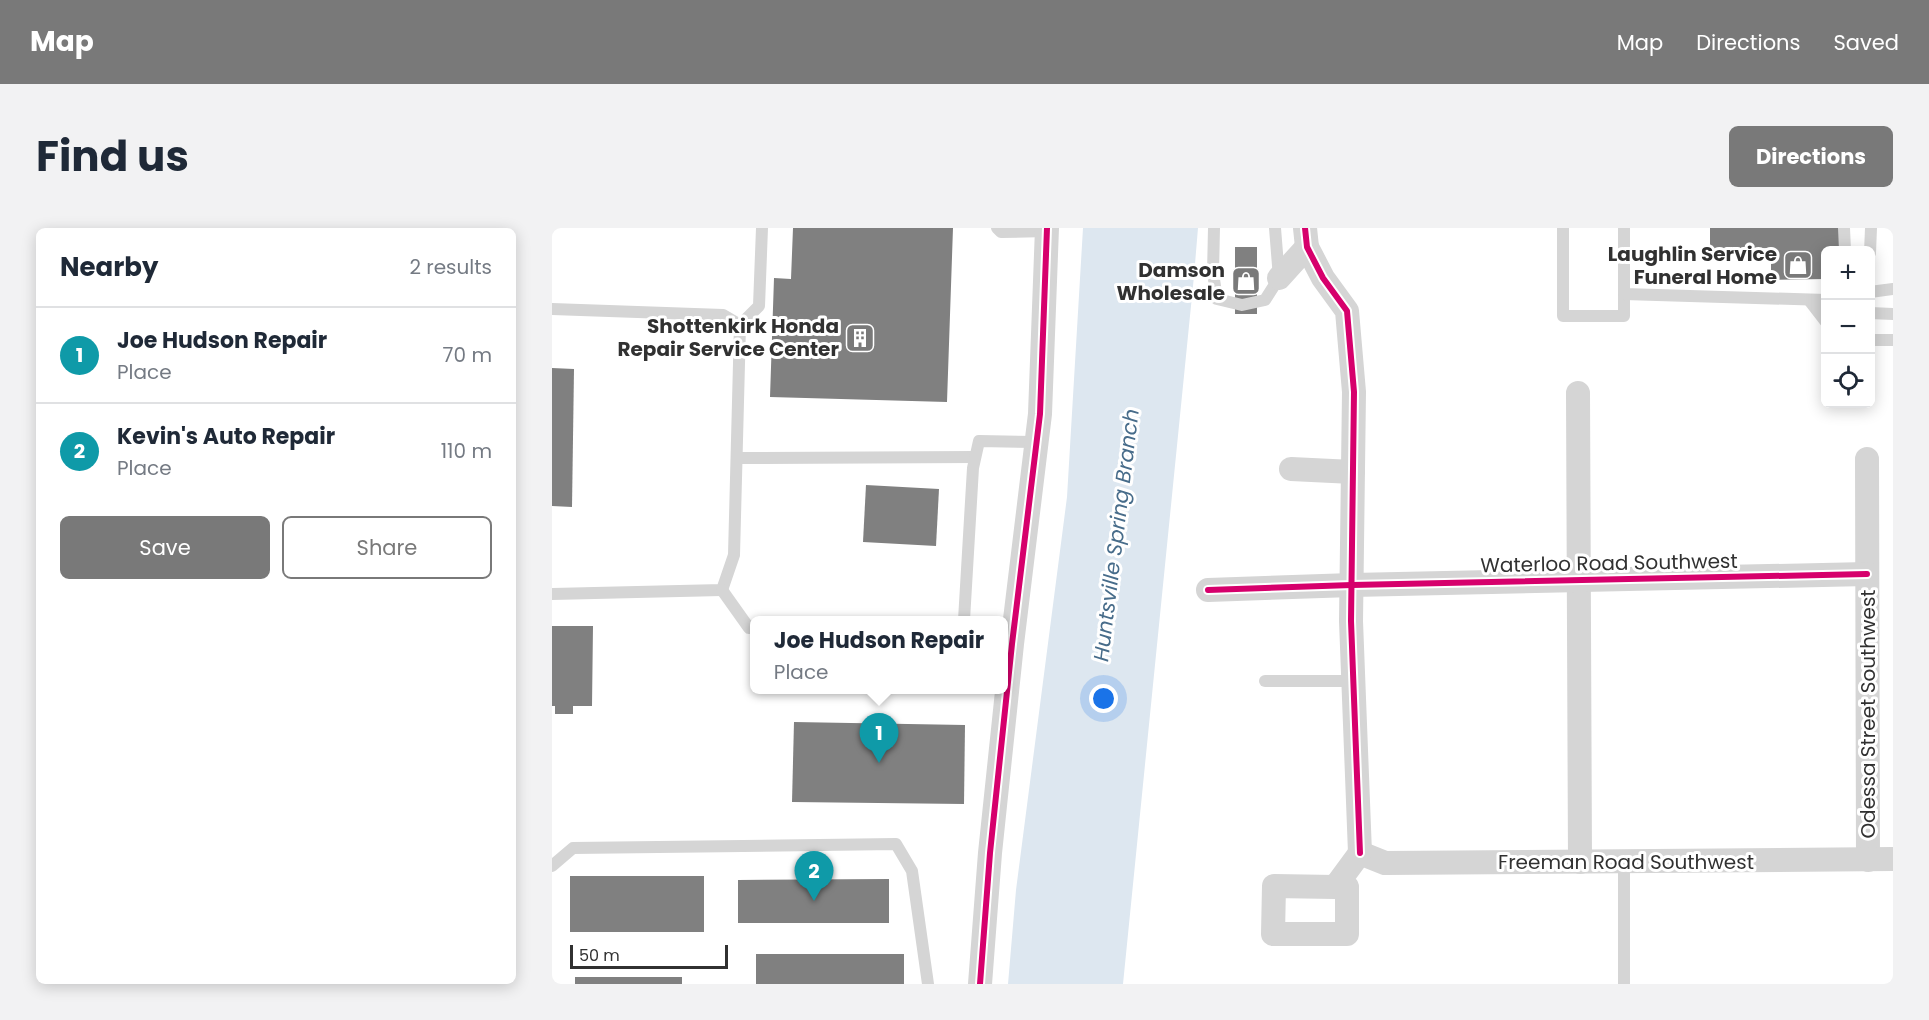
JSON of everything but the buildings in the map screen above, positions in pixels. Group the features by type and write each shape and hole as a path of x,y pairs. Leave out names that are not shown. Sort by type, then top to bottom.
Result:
{"street":[{"path":"1008,691 1040,414 1047,230"},
{"path":"1279,278 1306,238"},
{"path":"1306,238 1323,278 1347,311 1354,392 1352,585 1360,853 1335,887"},
{"path":"1578,393 1580,862"},
{"name":"Odessa Street Southwest","path":"1867,459 1868,860"},
{"path":"1290,469 1353,472"},
{"name":"Waterloo Road Southwest","path":"1208,590 1868,574"},
{"path":"980,984 995,806 1008,694"},
{"name":"Freeman Road Southwest","path":"1360,853 1386,863 1893,860"}],"lane":[{"path":"722,590 734,555 740,325 759,306 762,228"},
{"path":"997,228 1001,232 1047,230"},
{"path":"1214,228 1213,273 1217,300 1242,305 1265,300 1279,278 1275,228"},
{"path":"1563,228 1563,316 1624,316 1624,228"},
{"path":"1844,228 1845,246"},
{"path":"1870,246 1871,228"},
{"path":"1875,292 1893,290"},
{"path":"1624,294 1821,300"},
{"path":"1809,300 1821,316"},
{"path":"552,309 723,315 740,325"},
{"path":"1875,313 1893,314"},
{"path":"1875,340 1893,340"},
{"path":"964,616 975,457 979,441 1036,442"},
{"path":"737,458 975,457"},
{"path":"552,594 722,590"},
{"path":"722,590 750,628"},
{"path":"1265,681 1354,681"},
{"path":"552,866 573,848 896,844 912,871 928,984"},
{"path":"1624,862 1624,984"}],"water":[{"name":"Huntsville Spring Branch","path":"1083,228 1198,228 1194,276 1123,984 1008,984 1016,890 1067,497"}],"cycle path":[{"path":"1008,682 1040,414 1047,228"},
{"path":"1305,228 1307,247 1323,278 1347,311 1354,392 1351,621 1360,853"},
{"path":"1208,590 1867,574"},
{"path":"980,984 990,853 1007,694"}],"place":[{"name":"Laughlin Service Funeral Home","path":"1798,265"},
{"name":"Damson Wholesale","path":"1246,281"},
{"name":"Shottenkirk Honda Repair Service Center","path":"860,338"},
{"name":"Joe Hudson Repair","path":"879,763"},
{"name":"Kevin's Auto Repair","path":"814,901"}]}
